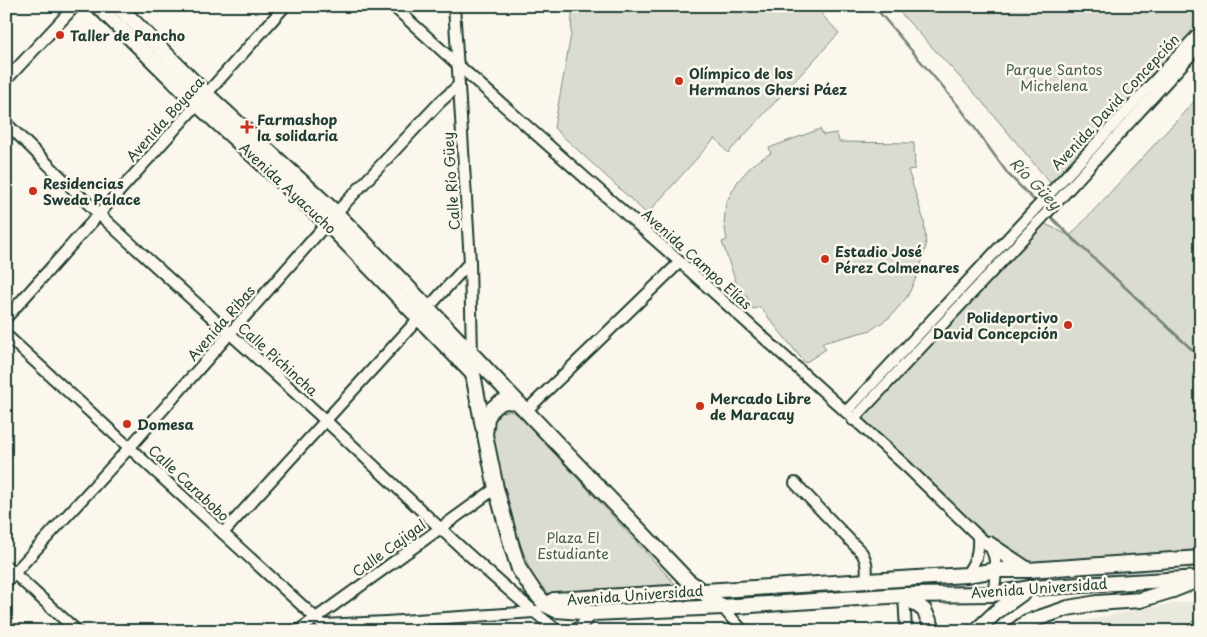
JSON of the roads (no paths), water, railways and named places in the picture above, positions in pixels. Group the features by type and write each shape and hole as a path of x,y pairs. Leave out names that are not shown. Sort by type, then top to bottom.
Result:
{"street":[{"path":"6,80 75,6"},
{"name":"Avenida Ayacucho","path":"98,6 332,218 424,313 472,355 522,406 686,580 722,608"},
{"name":"Avenida Ayacucho","path":"118,6 202,99"},
{"name":"Avenida Boyaca","path":"6,318 285,6"},
{"name":"Avenida Campo Elías","path":"393,6 907,467 983,540"},
{"name":"Calle Río Güey","path":"454,6 470,262 472,355"},
{"name":"Avenida David Concepción","path":"850,416 1033,218 1048,195 1201,30"},
{"name":"Avenida David Concepción","path":"1033,218 1056,203 1201,44"},
{"name":"Avenida Ribas","path":"6,582 10,570 130,447 332,218 440,102 459,85"},
{"name":"Calle Pichincha","path":"6,123 99,214 229,334 326,421 440,528 540,609 558,631"},
{"path":"223,533 470,262"},
{"path":"485,435 487,418 493,408 504,401 522,406 680,262"},
{"name":"Avenida Ayacucho","path":"424,313 473,374"},
{"name":"Calle Carabobo","path":"6,335 323,624"},
{"path":"323,624 386,622 540,609 532,590 519,569 496,488 473,374 472,355"},
{"path":"795,483 862,553 867,567 866,582"},
{"name":"Calle Cajigal","path":"298,631 323,624 440,528 496,488"},
{"path":"983,540 1028,570"},
{"path":"983,540 992,551 996,570 993,594"},
{"path":"966,575 975,562 983,540"},
{"name":"Avenida Universidad","path":"540,609 554,600 866,582 966,575 996,570 1028,570 1201,558"},
{"path":"976,631 996,612 1062,567"},
{"path":"10,570 77,631"},
{"path":"1015,631 1027,622 1068,608 1096,603 1140,600 1173,590 1201,578"},
{"name":"Avenida Universidad","path":"540,609 594,614 722,608 904,595 993,594 1030,588 1201,578"},
{"path":"904,595 906,631"},
{"path":"904,595 924,610 934,631"},
{"path":"722,608 743,631"},
{"path":"575,631 594,614"},
{"path":"375,631 386,622"}],"waterway":[{"name":"Río Güey","path":"874,6 961,109 1008,174 1036,202"},
{"name":"Río Güey","path":"1049,215 1201,358"}],"place":[{"name":"Taller de Pancho","path":"60,35"},
{"name":"Olímpico de los Hermanos Ghersi Páez","path":"679,81"},
{"name":"Farmashop la solidaria","path":"247,127"},
{"name":"Residencias Sweda Palace","path":"33,191"},
{"name":"Estadio José Pérez Colmenares","path":"825,259"},
{"name":"Polideportivo David Concepción","path":"1068,325"},
{"name":"Mercado Libre de Maracay","path":"700,406"},
{"name":"Domesa","path":"127,424"}],"park label":[{"name":"Parque Santos Michelena","path":"1054,78"},
{"name":"Plaza El Estudiante","path":"573,546"}]}
